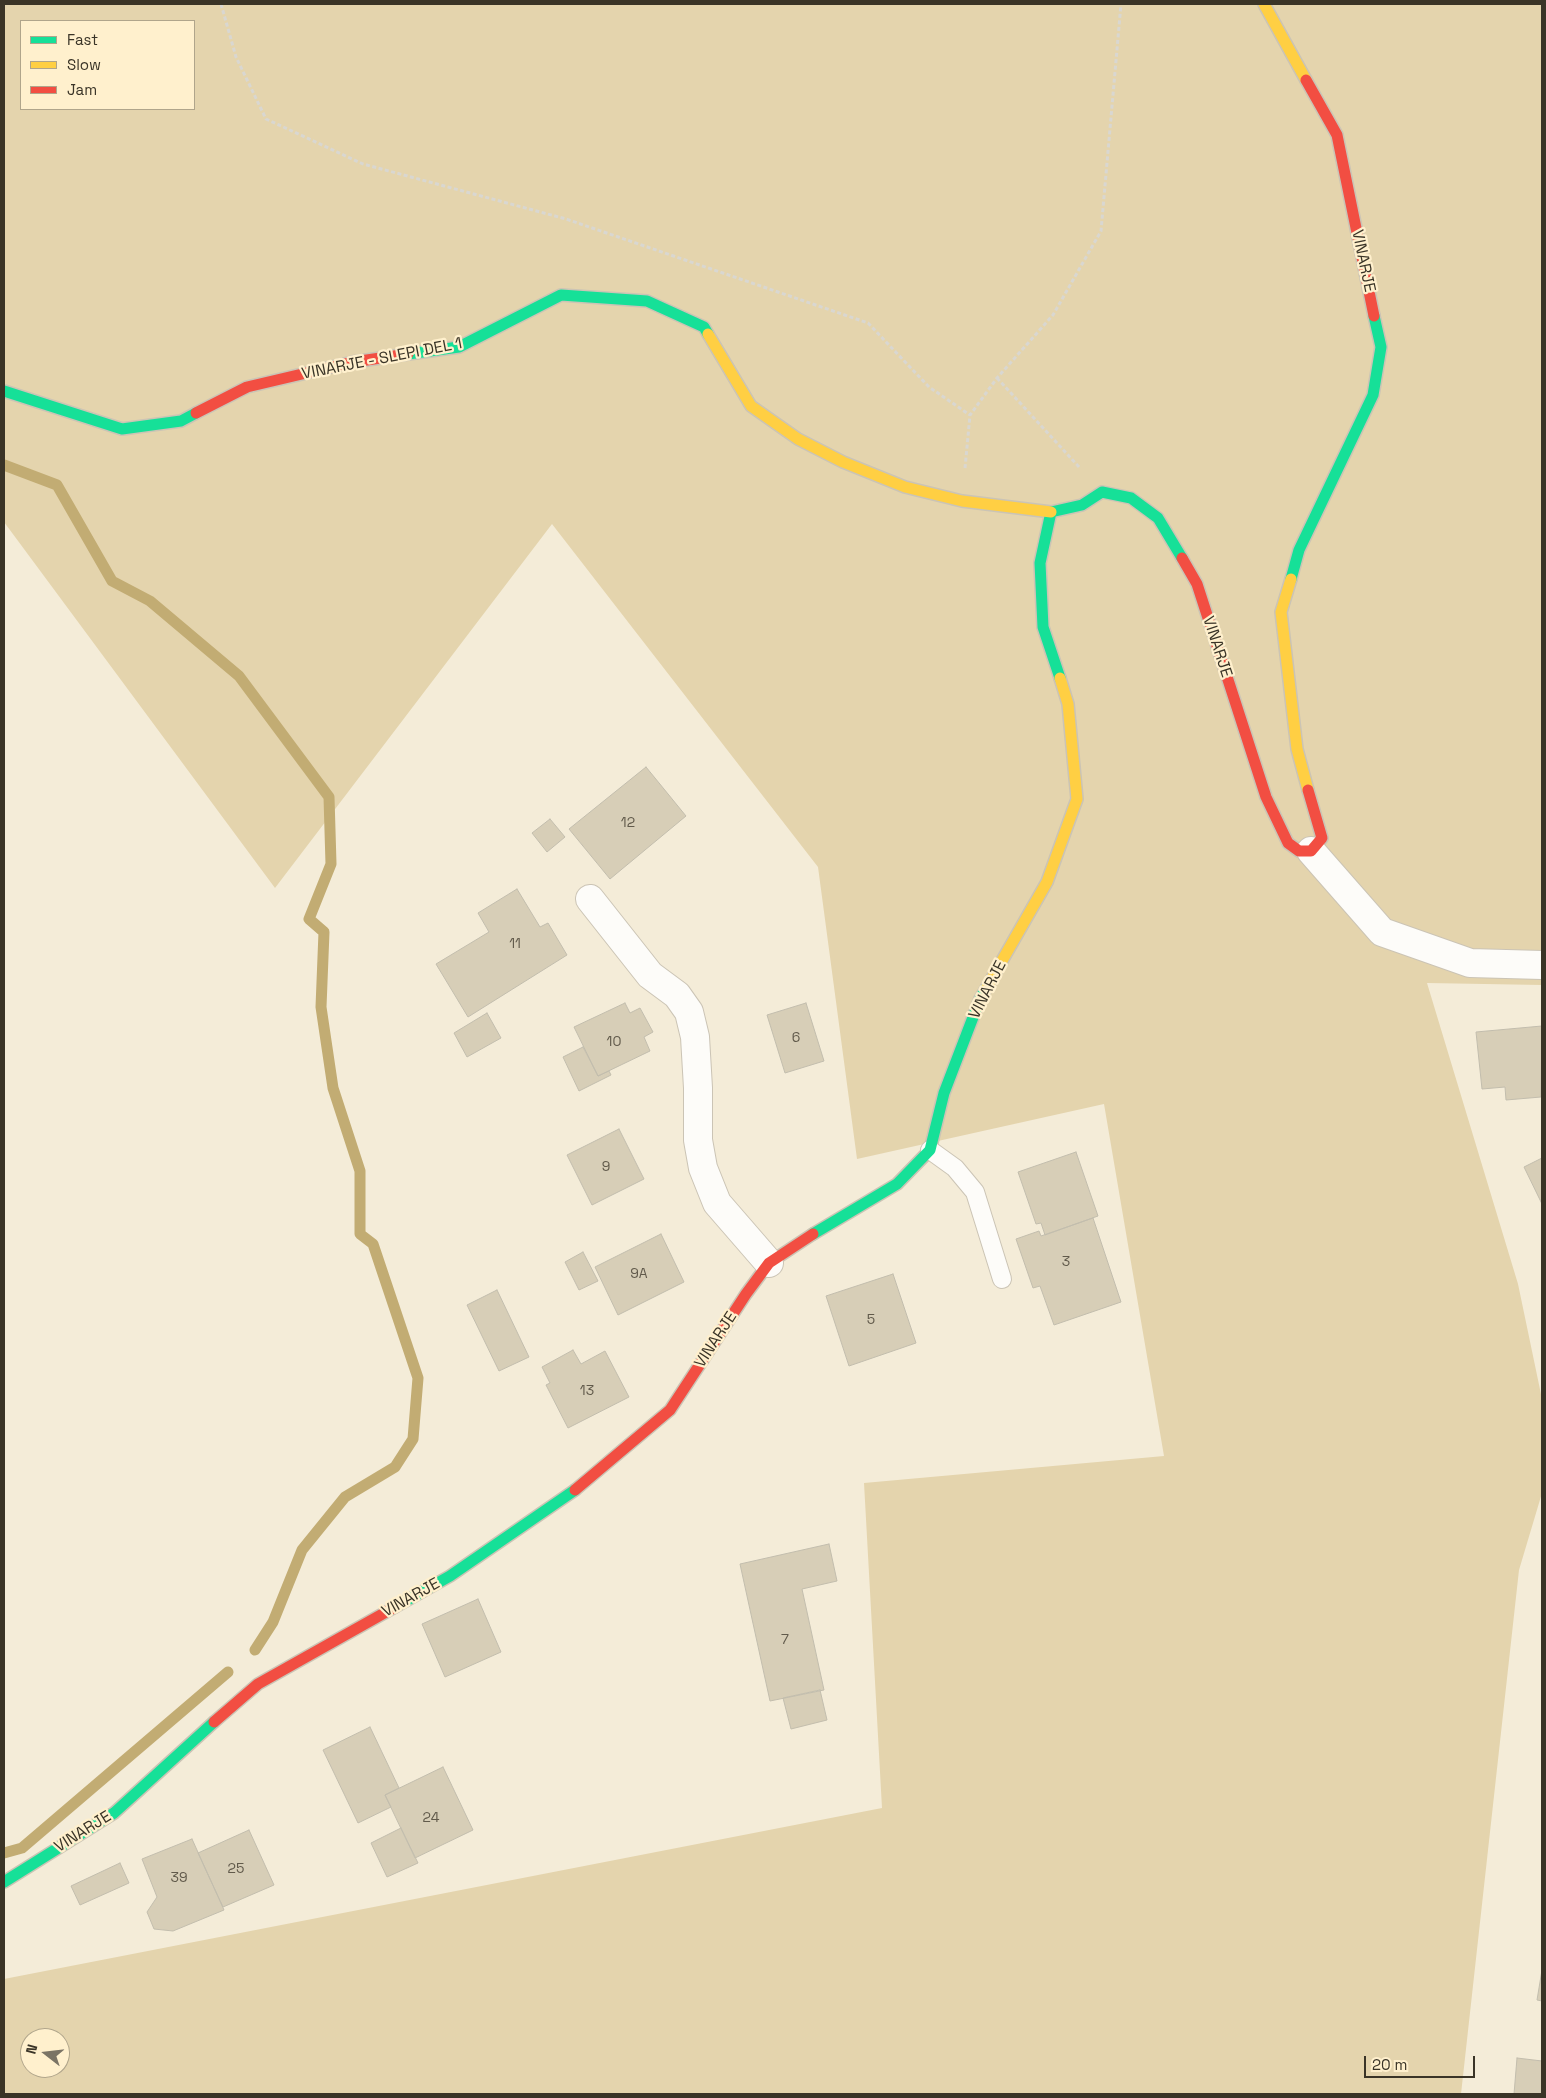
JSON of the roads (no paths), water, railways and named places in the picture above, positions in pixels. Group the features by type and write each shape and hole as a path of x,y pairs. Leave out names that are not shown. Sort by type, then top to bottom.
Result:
{"street":[{"name":"VINARJE","path":"4,1882 114,1813 206,1728 258,1684 450,1576 582,1485 670,1410 746,1294 770,1263 799,1242 897,1184 930,1150 944,1093 980,999 1047,882 1077,799 1068,704 1043,627 1040,563 1051,512 1082,505 1102,492 1131,498 1158,518 1197,584 1266,797 1288,843 1299,851 1311,851 1322,838 1297,749 1281,612 1299,550 1373,394 1381,347 1337,135 1264,4"},
{"name":"VINARJE - SLEPI DEL 1","path":"4,391 122,429 181,421 247,388 353,362 460,347 561,295 647,301 704,327 751,406 798,439 843,462 905,487 962,501 1051,512"},
{"path":"1311,851 1382,932 1470,963 1542,964"},
{"path":"590,899 650,975 677,995 689,1012 694,1037 698,1088 698,1140 703,1168 717,1203 770,1263"}],"lane":[{"path":"930,1150 955,1168 975,1192 1002,1279"}],"waterway":[{"path":"4,465 57,485 112,581 150,601 239,676 329,797 331,864 309,919 324,932 321,1007 333,1088 360,1171 360,1234 373,1244 418,1378 413,1439 395,1467 345,1497 302,1550 273,1622 255,1650"},
{"path":"4,1853 22,1848 228,1672"}]}
